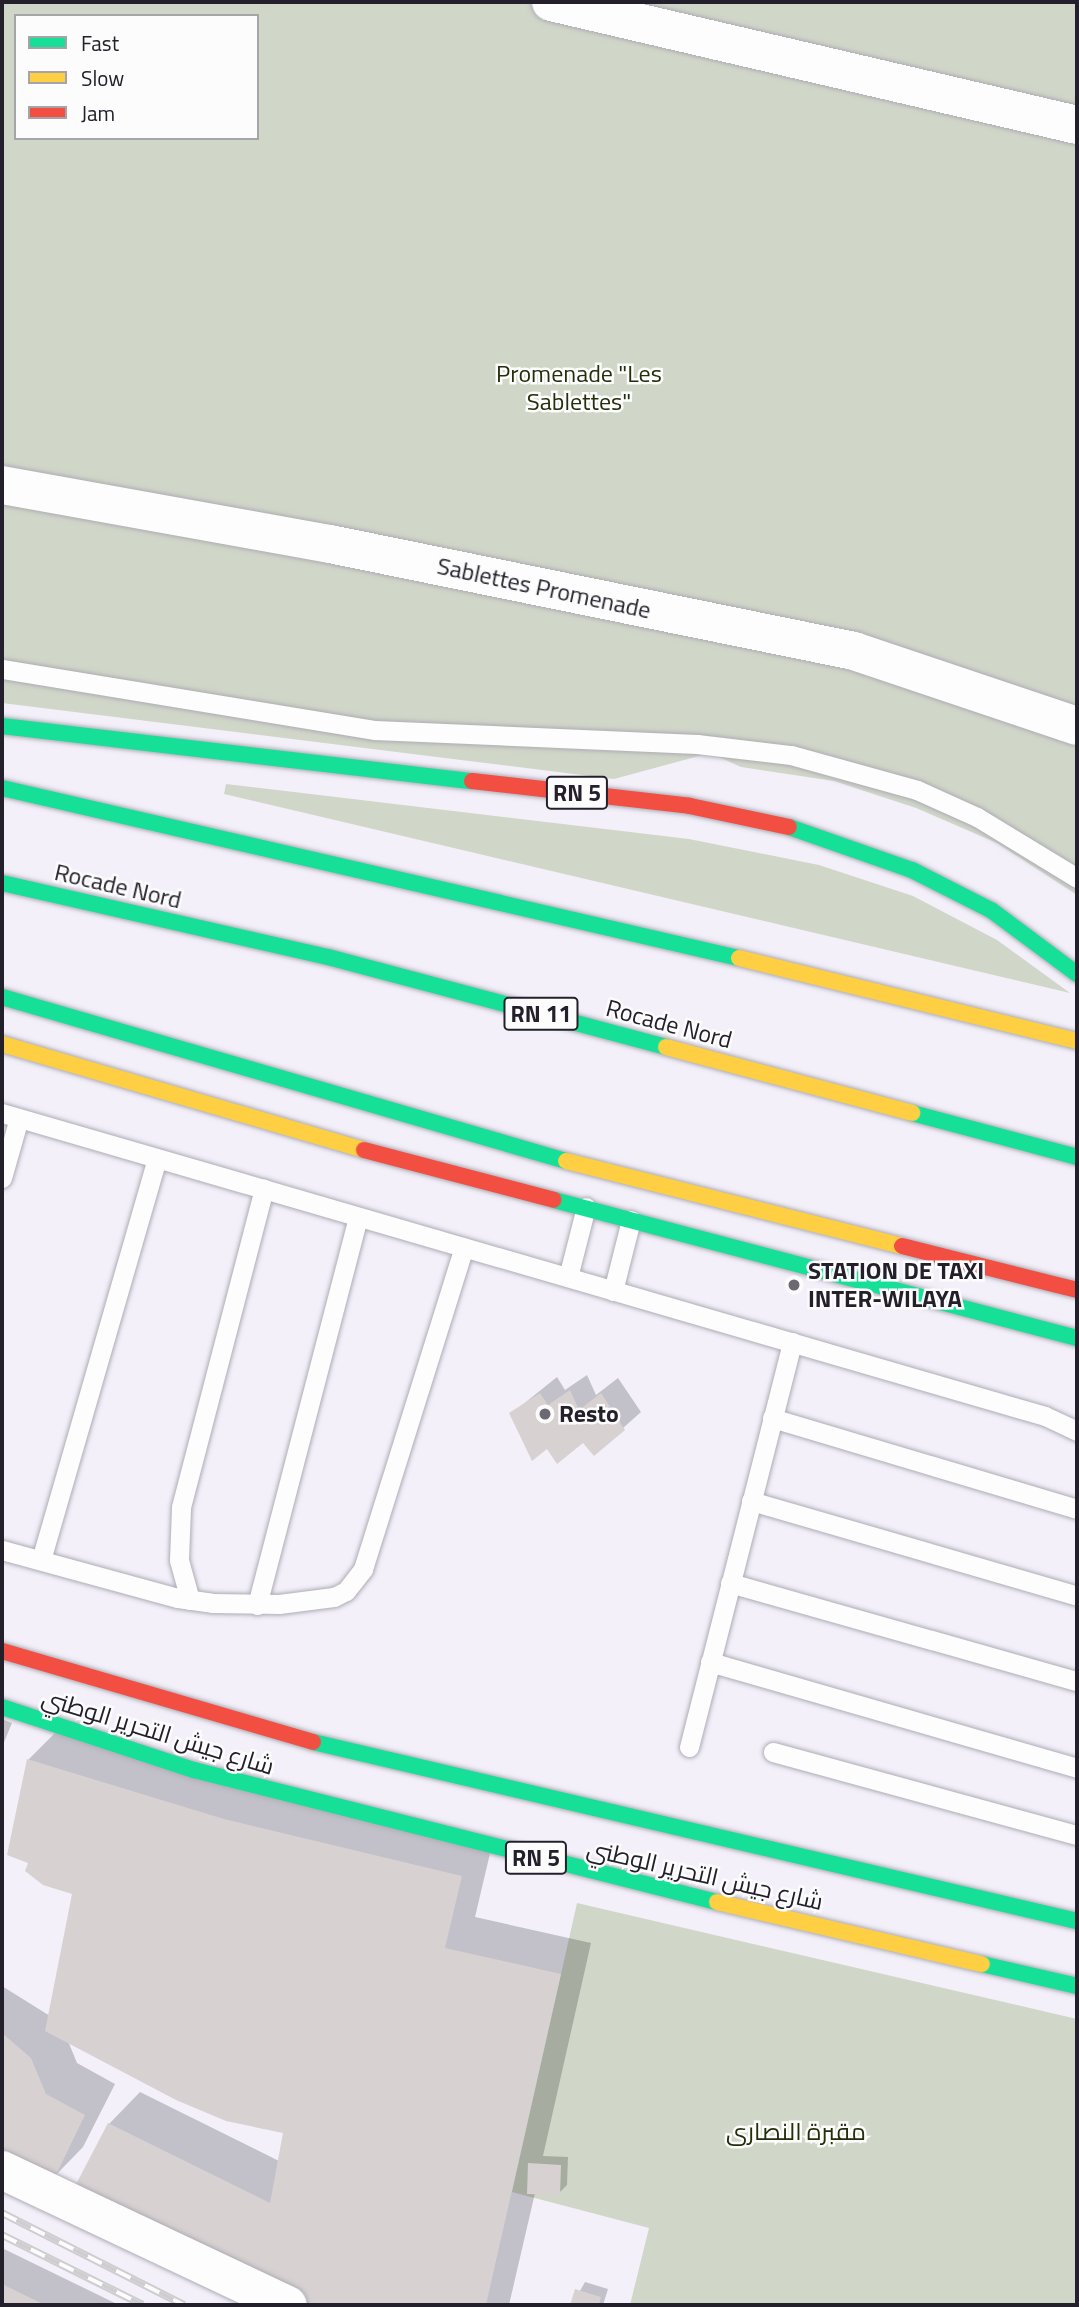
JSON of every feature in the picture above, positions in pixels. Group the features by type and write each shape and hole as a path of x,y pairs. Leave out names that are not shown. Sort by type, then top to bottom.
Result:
{"main road":[{"name":"RN 5","path":"2,726 38,733 690,806 809,831 912,870 991,911 1077,974"},
{"path":"2,788 805,973 1077,1041"},
{"name":"Rocade Nord","path":"2,883 328,957 1077,1157"},
{"path":"2,997 589,1168 1077,1290"},
{"path":"2,1044 345,1145 1077,1338"},
{"path":"2,1651 266,1731 1077,1921"},
{"name":"شارع جيش التحرير الوطني","path":"2,1707 220,1777 655,1888 1077,1986"}],"street":[{"path":"551,2 1077,125"},
{"name":"Sablettes Promenade","path":"2,485 330,544 853,651 1077,726"},
{"path":"2,2169 288,2305"}],"lane":[{"path":"2,668 375,730 697,744 791,755 917,790 977,817 1077,878"},
{"path":"2,1178 10,1116 1045,1416 1077,1431"},
{"path":"41,1560 157,1158"},
{"path":"190,1600 179,1560 181,1507 264,1189"},
{"path":"568,1278 586,1207"},
{"path":"257,1605 358,1217"},
{"path":"613,1291 631,1220"},
{"path":"2,1549 190,1600 257,1605 334,1597 357,1581 464,1247"},
{"path":"689,1746 792,1342"},
{"path":"772,1418 1077,1509"},
{"path":"751,1501 1077,1596"},
{"path":"730,1583 1077,1681"},
{"path":"710,1662 1077,1768"},
{"path":"773,1752 1077,1835"}],"green space":[{"name":"Promenade \"Les Sablettes\"","path":"2,2 1077,2 1077,895 997,843 916,808 834,781 741,767 710,753 614,779 2,703"},
{"path":"226,784 689,839 819,865 913,896 997,940 1070,993 224,794"},
{"name":"مقبرة النصارى","path":"577,1903 1077,2019 1077,2305 630,2305 649,2228 512,2192"}],"building":[{"path":"570,1390 579,1410 601,1393 625,1430 594,1456 583,1443 557,1464 547,1449 532,1461 509,1413 540,1393 548,1405"},
{"path":"27,1759 224,1819 462,1876 445,1948 561,1974 486,2305 312,2305 72,2192 108,2123 270,2203 283,2133 226,2121 176,2100 45,2031 72,1894 43,1885 25,1871 28,1863 7,1855"},
{"path":"2,2033 31,2058 46,2094 85,2115 53,2181 2,2166"},
{"path":"528,2163 561,2165 560,2195 527,2194"},
{"path":"2,2284 45,2305 2,2305"},
{"path":"575,2289 601,2297 599,2305 570,2305"}],"railway":[{"path":"2,2213 184,2305"},
{"path":"2,2235 143,2305"}],"traffic: fast":[{"path":"2,726 472,781"},
{"path":"2,788 739,958"},
{"path":"789,827 912,870 991,910 1077,974"},
{"path":"2,883 328,957 666,1047"},
{"path":"2,997 566,1161"},
{"path":"912,1113 1077,1157"},
{"path":"554,1200 1077,1338"},
{"path":"2,1707 194,1770 717,1902"},
{"path":"313,1742 1077,1921"},
{"path":"982,1964 1077,1986"}],"traffic: slow":[{"path":"739,958 1077,1041"},
{"path":"2,1044 364,1150"},
{"path":"666,1047 912,1113"},
{"path":"566,1161 902,1246"},
{"path":"717,1902 982,1964"}],"traffic: jam":[{"path":"472,781 690,806 789,827"},
{"path":"364,1150 554,1200"},
{"path":"902,1246 1077,1290"},
{"path":"2,1651 313,1742"}],"place":[{"name":"STATION DE TAXI INTER-WILAYA","path":"794,1285"},
{"name":"Resto","path":"545,1414"}]}
